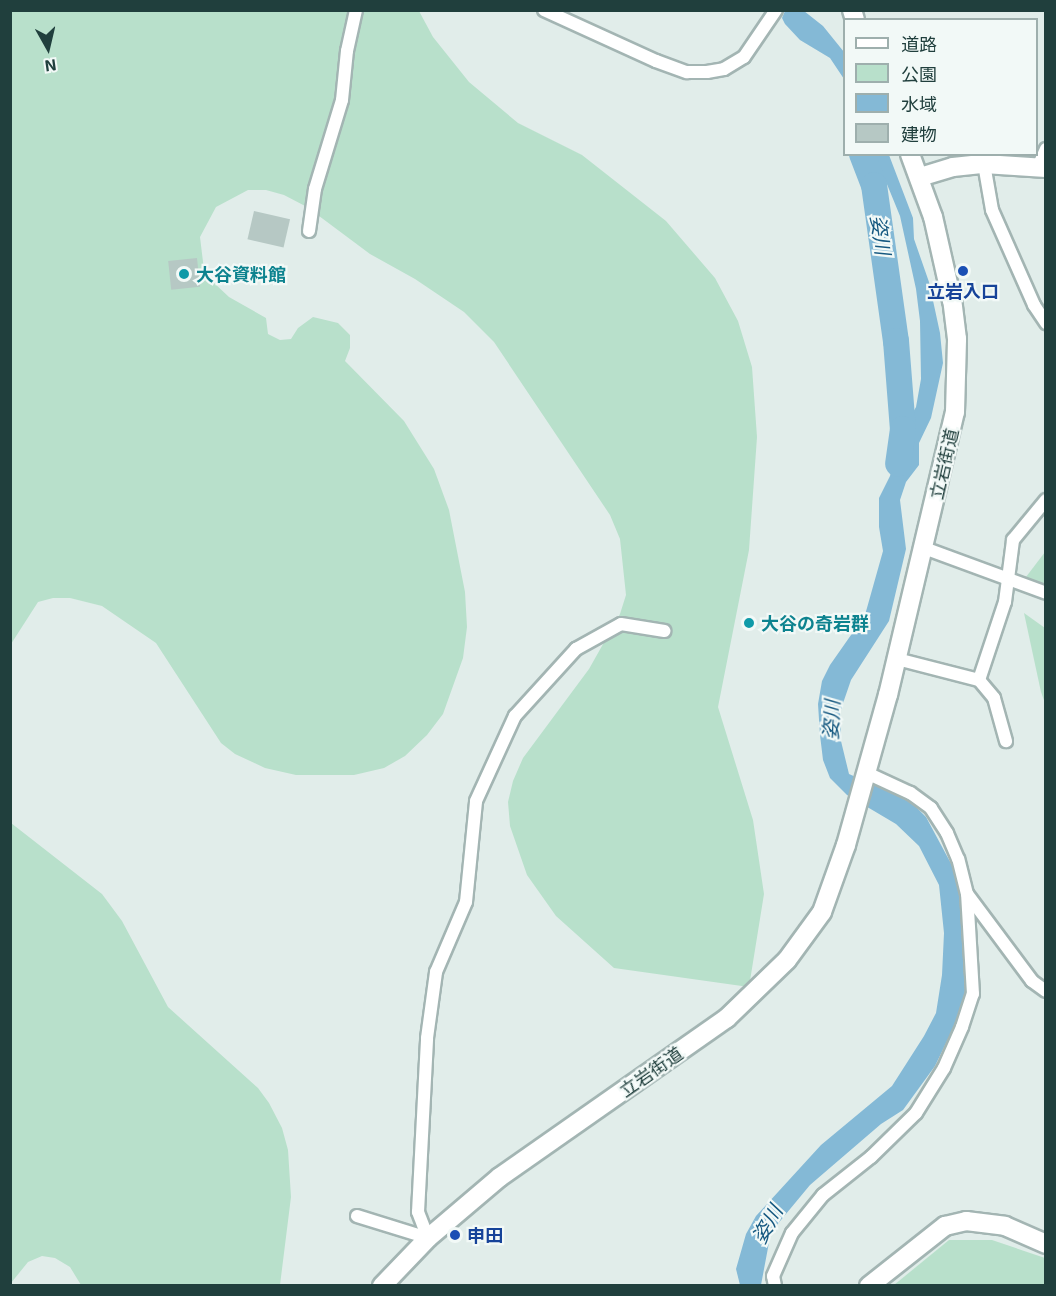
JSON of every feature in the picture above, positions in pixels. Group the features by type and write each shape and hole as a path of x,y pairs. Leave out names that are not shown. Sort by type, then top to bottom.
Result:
{"street":[{"path":"309,231 315,189 342,100 349,41 356,10"},
{"path":"544,10 656,62 687,72 708,72 734,64 744,57 776,10"},
{"path":"920,177 953,167 984,164 1042,167 1046,149"},
{"name":"立岩街道","path":"382,1286 428,1238 500,1177 727,1018 763,985 800,945 822,912 835,882 867,773 897,659 956,412 957,339 946,268 920,177 911,156"},
{"path":"984,164 992,210 1034,305 1046,323"},
{"path":"979,680 1005,602 1013,540 1046,500"},
{"path":"924,548 1046,593"},
{"path":"428,1238 418,1212 427,1038 436,972 466,902 476,801 515,716 576,649 621,624 664,631"},
{"path":"897,659 979,680 994,698 1006,741"},
{"path":"775,1286 773,1276 792,1233 823,1195 871,1156 916,1113 944,1068 973,994 967,894 958,859 947,833 931,808 910,793 867,773"},
{"path":"967,894 1032,981 1046,991"},
{"path":"357,1216 428,1238"},
{"path":"869,1286 945,1226 966,1221 1005,1227 1046,1244"}],"green space":[{"path":"11,11 419,11 433,37 469,82 518,123 582,155 666,221 715,278 738,321 752,367 757,437 749,550 718,707 753,820 764,894 749,987 614,968 556,916 527,875 510,826 508,802 513,781 523,758 589,669 620,614 626,595 620,539 610,515 494,342 464,312 415,279 370,254 307,207 284,195 266,190 248,190 216,207 200,237 204,270 229,297 266,318 268,334 280,340 291,339 298,328 313,317 338,323 350,335 350,348 345,361 404,421 434,469 449,510 465,592 467,627 463,658 443,714 427,735 405,756 384,768 354,775 296,775 265,768 235,754 221,743 156,643 102,606 70,598 53,598 38,602 11,644"},
{"path":"1045,552 1045,586 1026,577"},
{"path":"1024,613 1045,628 1045,703 1041,692"},
{"path":"11,823 102,894 122,921 168,1007 258,1088 269,1103 282,1128 288,1150 291,1197 280,1285 81,1285 70,1267 55,1258 42,1256 28,1262 11,1283"},
{"path":"949,1240 992,1240 1045,1258 1045,1285 894,1285"}],"water":[{"path":"785,11 804,11 823,26 843,51 843,78 830,58 800,40 782,18"},
{"path":"875,156 889,156 913,218 914,239 929,282 940,333 943,363 931,418 919,443 919,465 906,482 900,500 906,549 889,621 851,680 840,712 841,741 849,774 910,801 926,817 955,871 965,920 967,982 960,1014 935,1066 903,1110 881,1124 810,1185 771,1232 761,1285 740,1285 736,1269 746,1234 756,1216 821,1145 892,1086 936,1013 942,975 944,933 939,885 919,846 896,824 847,795 830,778 823,760 818,704 822,681 830,665 865,615 883,551 879,527 879,498 890,476 899,437 916,407 921,379 920,321 916,289 900,216"}],"building":[{"path":"254,211 290,219 284,248 247,239"},
{"name":"大谷資料館","path":"197,258 200,287 171,290 168,261"}],"waterway":[{"name":"姿川","path":"863,156 874,185 896,341 903,429 898,464"}],"place":[{"name":"立岩入口","path":"963,271"},
{"name":"大谷資料館","path":"184,274"},
{"name":"大谷の奇岩群","path":"749,623"},
{"name":"申田","path":"455,1235"}]}
